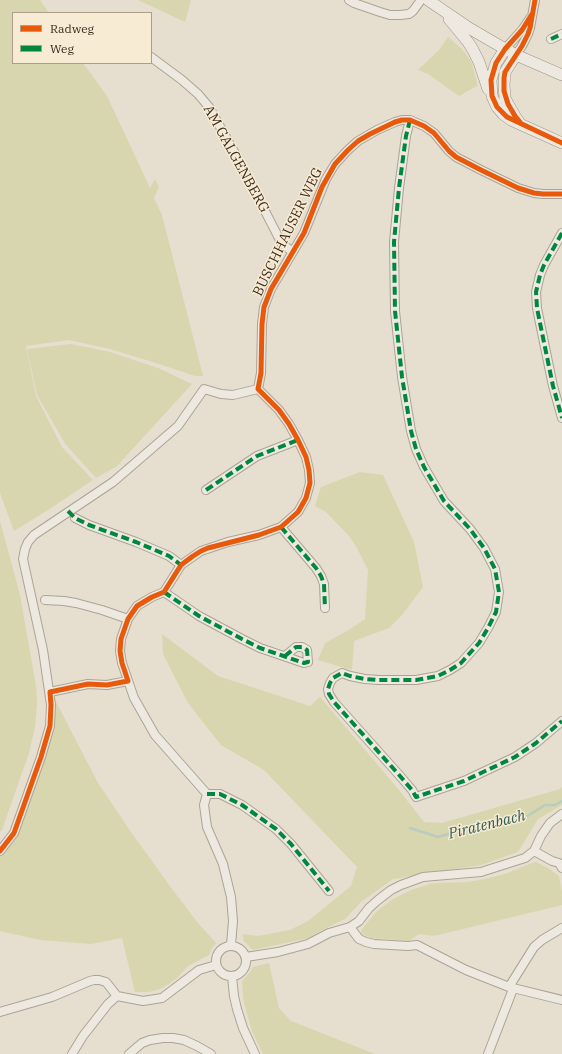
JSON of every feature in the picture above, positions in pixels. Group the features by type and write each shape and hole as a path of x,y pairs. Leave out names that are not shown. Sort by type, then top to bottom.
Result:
{"main road":[{"path":"428,0 469,28 505,49 562,75"},
{"path":"443,11 473,50 496,107 507,117 562,143"},
{"path":"496,107 492,96 491,80 496,63 505,49"},
{"path":"516,55 505,72 504,91 511,111 519,122 525,126"}],"street":[{"path":"349,0 380,12 400,16 409,14 413,11 421,0"},
{"path":"516,55 528,34 536,0"},
{"path":"505,49 522,30 532,14"},
{"path":"551,39 562,34"},
{"name":"AM GALGENBERG","path":"152,58 193,89 209,107 282,244 293,252"},
{"path":"562,194 534,193 518,188 497,178 456,157 434,133 424,126 410,120 406,136 399,188 394,242 395,311 402,377 411,431 416,449 424,467 444,501 470,529 484,548 495,569 499,592 496,612 479,643 461,663 450,670 438,676 416,680 365,679 342,673 333,678 328,689 334,702 400,776 416,797 464,781 515,757 536,743 562,721"},
{"name":"BUSCHHAUSER WEG","path":"258,389 261,373 261,336 264,308 271,289 304,233 326,179 335,164 358,141 395,122 410,120"},
{"path":"562,233 542,270 536,292 537,308 553,386 562,418"},
{"path":"0,851 14,833 41,757 50,726 50,692 43,650 23,559 24,549 34,535 113,482 178,426 204,389 221,394 233,395 258,389 279,410 289,424 306,457 310,483 306,498 298,512 281,527 259,535 228,542 201,551 181,565 164,592 137,606 128,619 121,639 120,651 122,663 134,698 155,735 207,794 220,794 242,805 276,829 291,844 329,891"},
{"path":"206,490 257,456 298,440"},
{"path":"75,518 89,525 169,556 181,565"},
{"path":"281,527 321,576 324,584 325,608"},
{"path":"164,592 219,628 260,648 285,656"},
{"path":"45,600 76,603 128,619"},
{"path":"50,692 88,684 108,684 128,681"},
{"path":"207,794 204,805 205,820 223,864 231,897 233,921 231,945"},
{"path":"246,957 278,952 308,944 329,934 350,927 359,921 369,908 391,890 423,877 481,872 525,858 534,851 550,822 562,814"},
{"path":"534,851 552,861 559,863 562,868"},
{"path":"350,927 359,939 366,942 374,944 417,945 466,970 511,988 562,1000"},
{"path":"488,1054 511,988 534,947 542,940 562,928"},
{"path":"231,945 237,946 241,949 246,957 245,968 238,975 232,976 224,974 216,965 216,960 220,951 231,945"},
{"path":"0,1012 52,997 94,980 106,982 117,996 143,1001 162,998 199,970 216,965"},
{"path":"232,976 237,1009 255,1054"},
{"path":"72,1054 82,1036 108,1004 117,996"},
{"path":"128,1054 142,1043 150,1040 173,1038 184,1040 211,1054"}],"shaded area":[{"path":"0,0 40,0 48,12 12,12 12,64 84,64 107,96 150,188 155,179 159,187 154,198 162,215 203,376 195,376 110,349 69,340 26,346 36,396 62,447 93,480 14,531 0,493"},
{"path":"138,0 191,0 185,22"},
{"path":"448,37 462,49 471,61 477,82 477,86 459,96 428,74 418,70 439,50"},
{"path":"71,344 110,352 158,368 192,384 117,466 96,478 66,445 37,395 27,349"},
{"path":"360,472 383,475 414,542 423,587 402,615 389,628 354,641 352,670 318,660 325,643 365,619 368,570 356,546 349,536 326,512 315,506 321,487"},
{"path":"0,521 20,595 36,686 37,703 35,727 29,753 0,832"},
{"path":"162,634 218,676 310,706 320,697 399,790 424,822 442,823 560,789 562,787 562,805 538,819 518,852 481,865 393,879 361,902 345,919 309,938 253,950 244,941 242,934 258,936 290,930 308,921 351,886 357,867 264,770 221,745 188,703 163,654"},
{"path":"54,698 98,783 175,893 198,923 216,943 209,955 188,966 177,978 160,989 149,992 135,992 122,938 91,944 40,940 0,931 0,855 5,851 14,838 23,820 49,744 54,722"},
{"path":"536,862 559,876 562,893 562,905 434,936 419,934 409,941 372,938 361,933 362,929 376,912 393,899 411,890 430,884 468,882 484,879 505,874"},
{"path":"269,963 279,1008 291,1021 375,1054 263,1054 252,1031 243,998 242,981 253,967"}],"waterway":[{"name":"Piratenbach","path":"410,828 438,837 503,819 526,817 545,805 555,805 562,801"}],"marked path":[{"path":"551,39 562,34"},
{"path":"410,120 406,136 399,188 394,242 395,311 402,377 411,431 416,449 424,467 444,501 470,529 484,548 495,569 499,592 496,612 479,643 461,663 450,670 438,676 416,680 365,679 342,673 333,678 328,689 329,694 334,702 412,790 416,797 464,781 515,757 536,743 562,721"},
{"path":"562,233 544,265 536,292 540,323 553,386 562,418"},
{"path":"206,490 257,456 298,440"},
{"path":"68,511 75,518 89,525 169,556 181,565"},
{"path":"281,527 321,576 324,584 325,608"},
{"path":"164,592 199,616 260,648 304,663 308,662 307,650 302,647 296,647 285,656"},
{"path":"207,794 220,794 242,805 276,829 291,844 329,891"}],"cycle path":[{"path":"520,122 508,104 504,91 504,78 505,72 528,34 535,0"},
{"path":"532,14 522,30 505,49 496,63 491,80 492,96 497,107 507,117 562,143"},
{"path":"0,851 14,833 41,757 50,726 50,692 88,684 107,685 128,681 122,663 120,651 121,639 128,619 137,606 164,592 181,565 193,556 208,548 259,535 281,527 298,512 306,498 310,483 306,457 289,424 279,410 258,389 261,373 262,324 264,307 271,289 304,233 322,187 335,164 358,141 395,122 410,120 424,126 434,133 456,157 481,170 518,188 534,193 562,194"}]}
